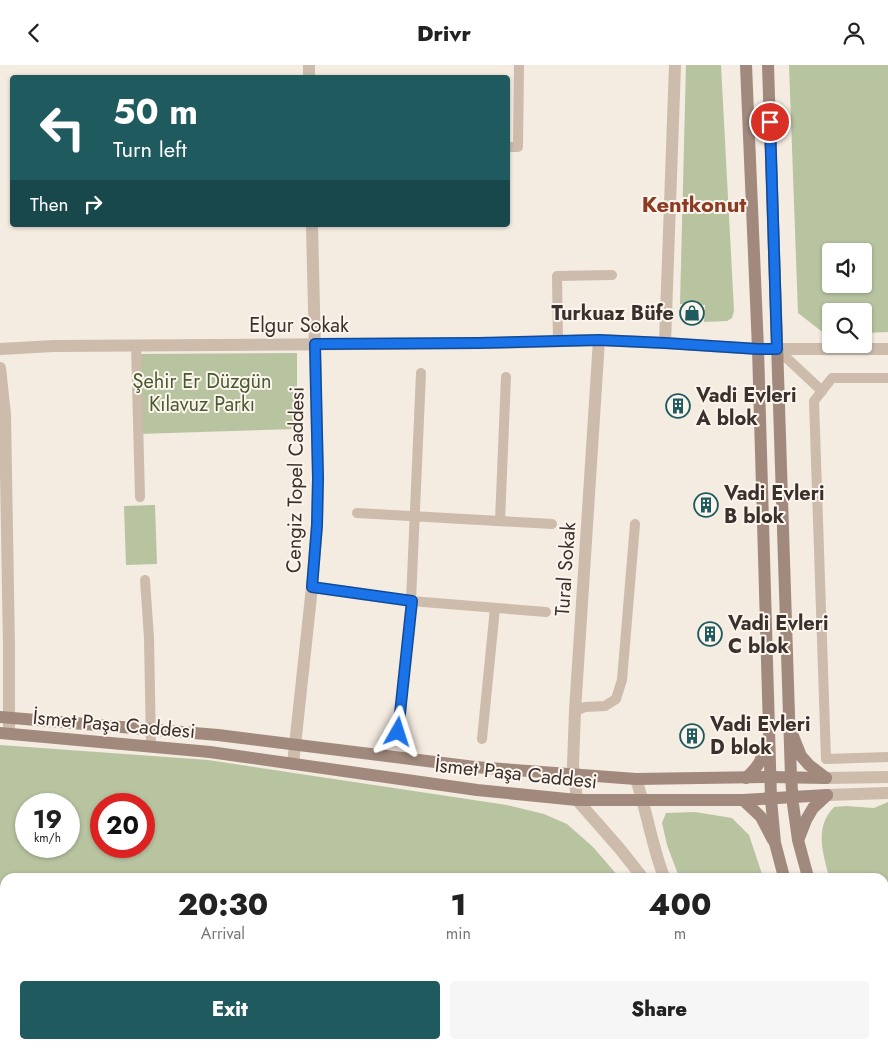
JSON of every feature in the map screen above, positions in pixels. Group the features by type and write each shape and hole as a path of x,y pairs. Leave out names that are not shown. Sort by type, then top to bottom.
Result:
{"main road":[{"path":"746,65 758,349 771,799 775,843 783,873"},
{"path":"768,65 791,777 798,840 807,873"},
{"name":"İsmet Paşa Caddesi","path":"4,717 218,735 475,767 574,775 636,779 826,778"},
{"path":"746,778 757,767 763,753 769,727"},
{"path":"789,727 801,756 826,778"},
{"name":"İsmet Paşa Caddesi","path":"4,733 210,752 477,790 577,800 743,800 827,795"},
{"path":"798,840 813,808 827,795"},
{"path":"743,800 761,817 775,843"}],"street":[{"path":"665,343 675,65"},
{"name":"Cengiz Topel Caddesi","path":"293,764 317,525 312,227"},
{"name":"Elgur Sokak","path":"0,349 42,346 599,340 758,349 888,349"},
{"name":"Tural Sokak","path":"577,800 573,765 574,711 599,340"},
{"path":"0,368 5,415 9,647 4,733"},
{"path":"826,778 888,777"},
{"path":"636,779 662,873"},
{"path":"827,795 888,793"},
{"path":"577,800 639,873"}],"lane":[{"path":"510,147 518,147 519,65"},
{"path":"558,341 557,276 612,275"},
{"path":"136,345 140,497"},
{"path":"777,349 822,391"},
{"path":"398,732 412,601 421,373"},
{"path":"500,521 506,377"},
{"path":"888,377 832,378 814,401 826,759 888,757"},
{"path":"357,513 552,524"},
{"path":"574,711 585,707 605,706 616,699 622,680 635,524"},
{"path":"145,580 151,746"},
{"path":"312,587 412,601 546,612"},
{"path":"482,739 495,608"}],"green space":[{"path":"686,65 721,65 734,311 732,318 727,321 704,322 705,305 680,304"},
{"path":"789,65 888,65 888,332 872,333 872,303 822,303 822,332 798,313"},
{"name":"Şehir Er Düzgün Kılavuz Parkı","path":"297,353 297,429 138,434 136,354"},
{"path":"155,505 157,564 126,565 124,506"},
{"path":"0,745 208,760 507,805 544,814 567,824 593,847 616,873 0,873"},
{"path":"888,802 888,873 828,873 824,858 822,832 828,815 834,807 874,808"},
{"path":"695,812 732,818 749,835 762,873 678,873 667,845 662,823 666,813"}],"place":[{"name":"Turkuaz Büfe","path":"692,313"},
{"name":"Vadi Evleri A blok","path":"678,406"},
{"name":"Vadi Evleri B blok","path":"706,505"},
{"name":"Vadi Evleri C blok","path":"710,634"},
{"name":"Vadi Evleri D blok","path":"692,736"}],"district":[{"name":"Kentkonut","path":"694,204"}],"route":[{"path":"398,732 412,601 312,587 317,525 318,478 315,344 599,340 777,349 770,122"}]}
